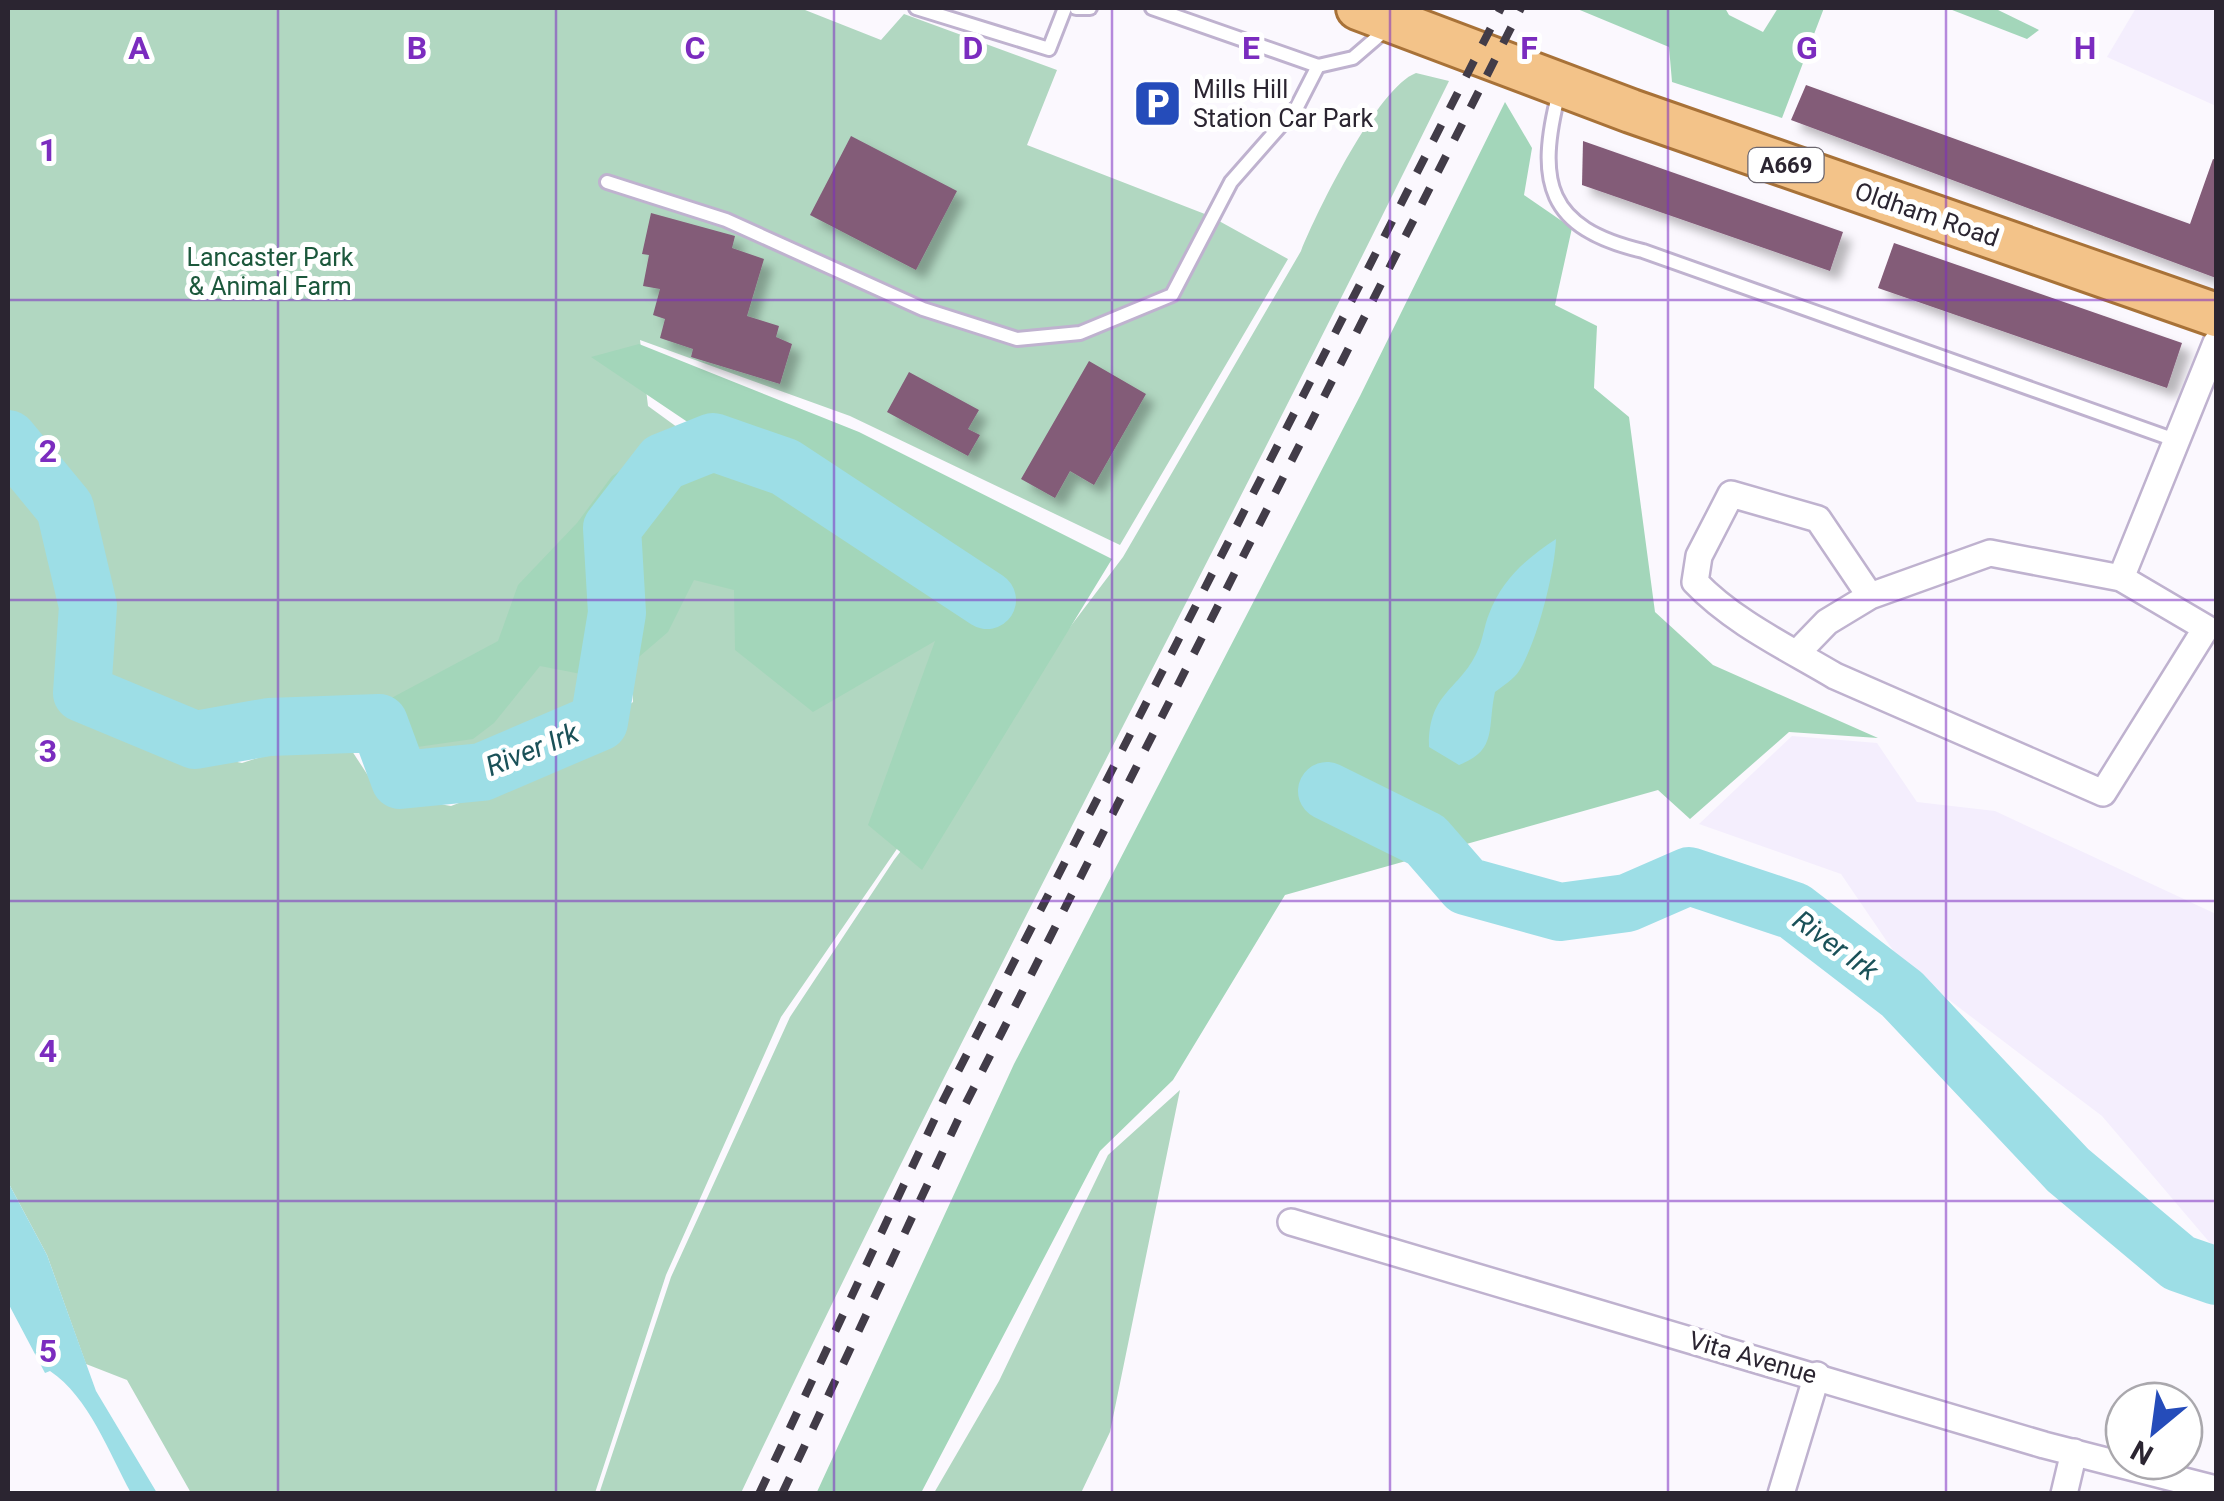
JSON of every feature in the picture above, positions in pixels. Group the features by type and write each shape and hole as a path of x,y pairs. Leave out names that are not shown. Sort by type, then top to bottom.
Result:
{"main road":[{"name":"Oldham Road","path":"1376,15 2216,315"}],"street":[{"path":"2121,578 2216,343"},
{"path":"1798,653 1827,622 1870,596 1990,553 2121,578 2206,628 2102,793 1835,676 1713,602 1695,582 1700,556 1731,494 1818,519 1870,596"},
{"name":"Vita Avenue","path":"1291,1222 2074,1452 2216,1489"},
{"path":"1780,1494 1817,1375"},
{"path":"2064,1494 2074,1452"}],"lane":[{"path":"916,8 1049,49 1065,8"},
{"path":"1076,8 1090,8"},
{"path":"1152,8 1318,66 1353,58 1376,15"},
{"path":"606,182 726,220 924,309 1017,339 1080,333 1172,296 1231,182 1297,107 1318,66"},
{"path":"1561,84 1550,127 1551,193 1568,218 1608,242 1643,251 2175,440"}],"shaded area":[{"path":"2136,8 2216,8 2216,106 2107,57"},
{"path":"1792,736 1877,743 1917,802 1995,811 2216,914 2216,1250 2102,1116 1903,965 1841,874 1699,824"}],"green space":[{"name":"Lancaster Park & Animal Farm","path":"8,8 800,8 881,40 904,14 1057,70 1027,145 1210,216 1288,259 1120,545 850,416 640,340 648,406 681,430 596,536 599,663 580,715 480,764 410,768 381,717 272,715 220,729 190,730 140,708 113,736 242,763 315,740 352,751 380,794 451,806 538,773 633,702 627,567 1041,640 781,1017 666,1275 595,1493 191,1493 127,1380 86,1364 47,1255 8,1182"},
{"path":"1575,8 1725,8 1729,15 1763,32 1778,8 1824,8 1782,118 1672,82 1669,47"},
{"path":"1947,8 1994,8 2039,30 2027,39"},
{"path":"1416,73 1449,81 914,1138 741,1493 599,1494 671,1277 790,1017 894,860 1123,557 1301,251 1350,152 1384,101"},
{"path":"1505,102 1532,148 1524,195 1572,228 1555,305 1597,326 1594,388 1629,417 1655,612 1713,665 1878,738 1789,732 1690,819 1658,790 1285,895 1173,1080 1100,1151 921,1493 816,1494 1014,1064 1360,396"},
{"path":"639,344 859,432 1112,559 922,870 868,825 935,641 813,712 735,650 734,590 694,580 668,632 612,680 540,666 494,723 473,739 410,748 384,702 498,641 518,585 577,523 612,476 692,425 591,357"},
{"path":"1180,1090 1110,1432 1081,1493 934,1493 999,1381 1108,1155"}],"water":[{"path":"1556,539 1544,606 1526,659 1514,677 1495,692 1485,745 1459,765 1429,747 1434,714 1470,665 1501,590 1525,562"},
{"path":"8,1182 47,1255 96,1391 157,1493 131,1493 87,1410 64,1382 50,1371 45,1373 8,1303"}],"building":[{"path":"1806,85 2190,224 2213,159 2216,160 2216,278 1791,120"},
{"path":"851,136 957,191 916,270 810,215"},
{"path":"1583,141 1843,232 1830,271 1582,185"},
{"path":"651,213 735,236 732,248 764,259 747,316 779,326 776,337 792,344 780,384 691,357 693,349 660,338 665,319 653,315 660,289 643,286 649,255 642,254"},
{"path":"1894,243 2182,343 2167,388 1878,288"},
{"path":"1089,361 1146,394 1094,485 1070,471 1055,498 1021,479"},
{"path":"909,372 979,410 968,429 980,435 968,456 887,412"}],"waterway":[{"name":"River Irk","path":"8,439 65,508 88,606 82,693 195,740 269,727 379,723 400,780 482,772 599,722 617,613 612,528 663,462 713,442 785,467 987,600"},
{"name":"River Irk","path":"1327,791 1426,840 1466,886 1560,912 1627,903 1689,876 1794,911 1902,994 2068,1170 2179,1263 2216,1276"}],"railway":[{"path":"759,1494 944,1099 1501,8"},
{"path":"782,1494 963,1109 1521,8"}],"place":[{"name":"Mills Hill Station Car Park","path":"1158,103"}]}
